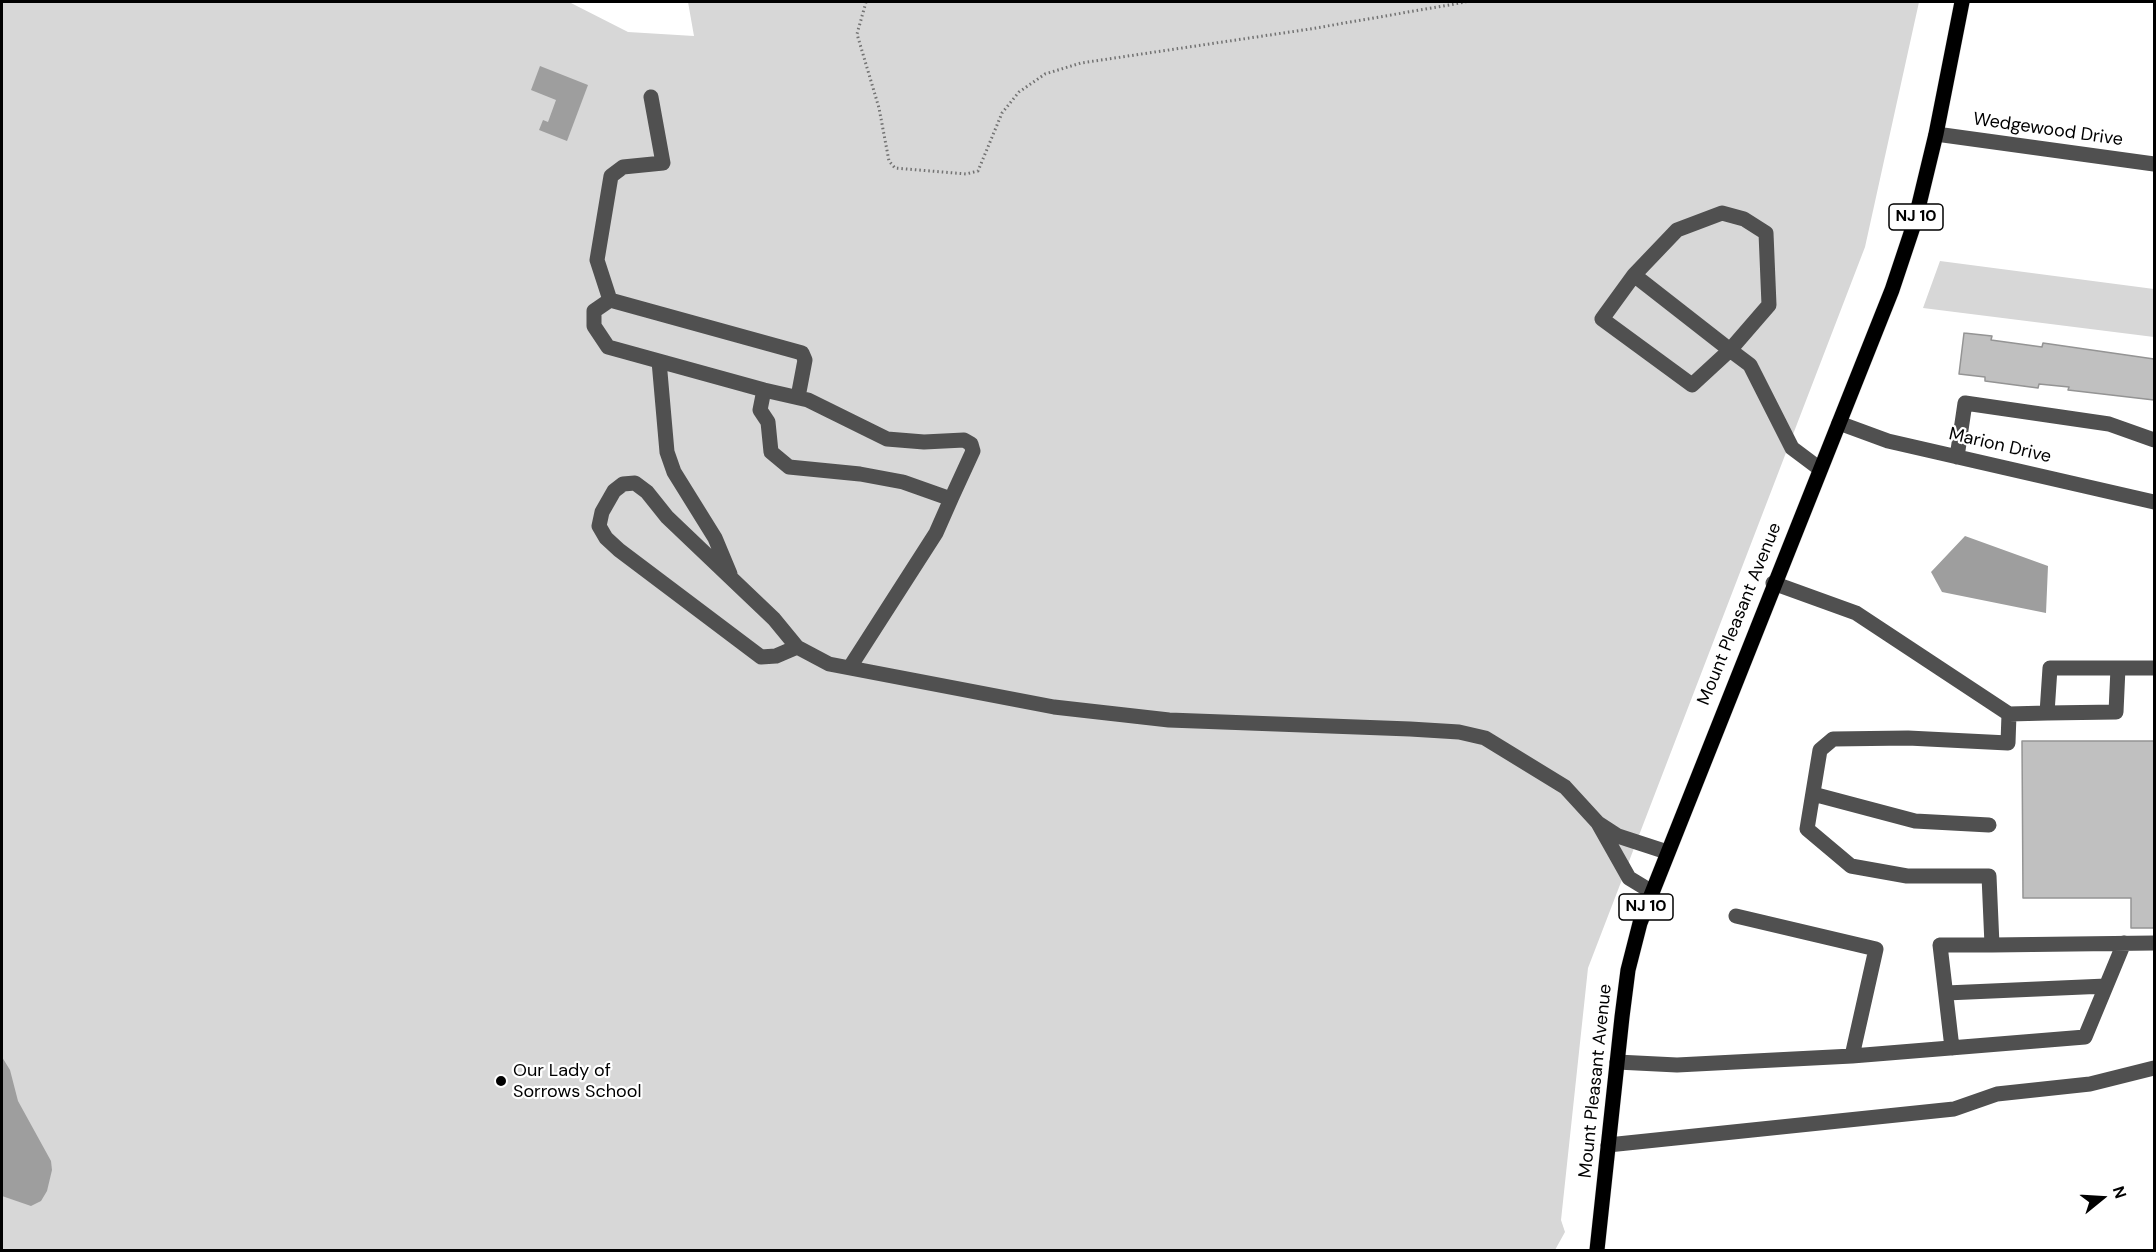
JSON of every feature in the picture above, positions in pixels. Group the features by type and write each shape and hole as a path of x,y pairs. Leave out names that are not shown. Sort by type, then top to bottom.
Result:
{"main road":[{"name":"Mount Pleasant Avenue","path":"1597,1251 1628,970 1640,924 1773,583 1892,290 1915,221 1936,134 1962,2"}],"street":[{"path":"610,300 597,260 612,176 623,167 663,163 651,97"},
{"name":"Wedgewood Drive","path":"1936,134 2154,164"},
{"path":"1722,213 1744,219 1766,233 1769,305 1730,350 1692,385 1602,319 1634,275 1677,230 1722,213"},
{"path":"1634,275 1750,366 1792,448 1820,470"},
{"path":"798,397 805,360 802,353 610,300 594,311 594,326 608,347 764,390 798,397 816,403 887,439 924,442 964,440 971,444 973,451 936,533 850,668"},
{"path":"659,361 667,452 674,472 715,538 730,577"},
{"path":"764,390 760,410 768,422 771,452 789,467 860,474 903,482 951,499"},
{"path":"1957,456 1965,403 2109,424 2154,440"},
{"name":"Marion Drive","path":"1839,423 1888,441 2154,502"},
{"path":"797,646 776,656 761,657 747,649 606,538 599,526 607,500 623,484 635,483 774,619 797,646 830,664 1054,706 1169,720 1459,732 1485,738 1565,787 1598,823 1629,878 1652,892"},
{"path":"1773,583 1856,613 2009,714 2116,712 2118,668"},
{"path":"2047,713 2050,668 2154,668"},
{"path":"1992,945 1989,876 1907,876 1851,866 1807,829 1820,750 1833,739 1908,738 2008,743 2009,714"},
{"path":"1813,794 1915,820 1989,825"},
{"path":"1598,823 1618,836 1667,852"},
{"path":"1736,916 1876,949 1852,1056"},
{"path":"1617,1062 1677,1065 1852,1056 2085,1037 2124,943"},
{"path":"1952,1048 1940,945 2154,943"},
{"path":"1946,993 2106,986"},
{"path":"1608,1145 1954,1109 1997,1094 2090,1084 2154,1068"}],"path":[{"path":"866,2 857,34 879,108 888,161 895,168 966,174 978,171 1002,113 1019,92 1045,74 1081,63 1310,29 1466,2"}],"shaded area":[{"path":"2,2 569,2 628,32 694,36 688,2 1919,2 1865,247 1588,968 1561,1220 1565,1232 1555,1250 2,1250"},
{"path":"540,66 588,85 567,141 539,130 543,120 548,122 556,100 531,90"},
{"path":"1940,261 2154,289 2154,337 1923,308"},
{"path":"1965,536 2048,566 2046,613 1942,592 1931,572"},
{"path":"2,1057 10,1070 18,1101 51,1161 52,1170 47,1191 41,1201 31,1206 2,1196"}],"building":[{"path":"1964,333 1992,336 1991,340 2042,347 2043,343 2154,359 2154,400 2068,390 2069,387 2039,384 2038,388 1985,381 1985,377 1959,374"},
{"path":"2022,741 2154,741 2154,928 2131,928 2131,898 2023,898"}],"place":[{"name":"Our Lady of Sorrows School","path":"501,1081"}]}
